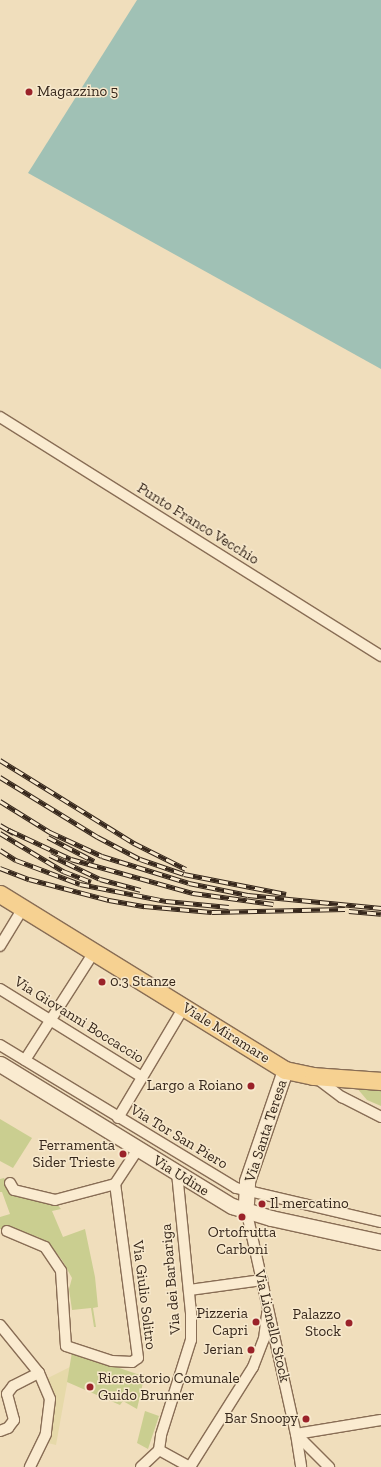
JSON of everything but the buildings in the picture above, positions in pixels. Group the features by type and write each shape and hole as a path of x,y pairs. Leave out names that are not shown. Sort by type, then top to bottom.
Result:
{"main road":[{"name":"Viale Miramare","path":"0,894 286,1070 313,1076 381,1081"},
{"name":"Via Udine","path":"0,1064 216,1198 244,1210 381,1242"},
{"name":"Via Santa Teresa","path":"246,1197 247,1181 286,1070"}],"street":[{"name":"Punto Franco Vecchio","path":"0,417 381,656"},
{"path":"0,946 23,908"},
{"path":"25,1060 94,952"},
{"name":"Via Giovanni Boccaccio","path":"0,989 142,1077"},
{"path":"118,1118 184,1007"},
{"name":"Via Tor San Piero","path":"0,1045 246,1197 381,1222"},
{"name":"Viale Miramare","path":"313,1076 342,1097 381,1117"},
{"path":"10,1183 14,1190 55,1200 115,1184 138,1149"},
{"name":"Via dei Barbariga","path":"159,1450 161,1435 191,1340 177,1173"},
{"name":"Via Giulio Solitro","path":"8,1231 38,1242 45,1247 61,1271 66,1346 112,1361 132,1362 138,1358 115,1184"},
{"name":"Via Lionello Stock","path":"248,1218 296,1434 301,1467"},
{"path":"188,1290 262,1280"},
{"path":"141,1467 159,1450 190,1467 253,1367 264,1339 267,1303"},
{"path":"0,1325 39,1373 50,1399 50,1414 46,1434 30,1467"},
{"path":"0,1431 8,1428 14,1420 7,1394 13,1386 39,1373"},
{"path":"296,1434 381,1420"},
{"path":"296,1434 329,1467"}],"shaded area":[{"path":"70,1367 56,1445 48,1443 53,1418 46,1379"}],"green space":[{"path":"356,1087 381,1089 381,1106 367,1100"},
{"path":"0,1119 32,1138 13,1168 0,1161"},
{"path":"4,1178 13,1192 55,1202 61,1209 52,1211 63,1237 85,1229 95,1277 98,1307 93,1308 96,1327 94,1327 91,1308 72,1310 69,1289 72,1278 62,1260 50,1245 38,1237 9,1229 0,1229 0,1217 10,1214 2,1192 0,1192 0,1179"},
{"path":"72,1352 137,1374 145,1374 137,1409 123,1401 120,1405 67,1382"},
{"path":"145,1411 159,1416 148,1449 137,1443"}],"water":[{"path":"137,0 381,0 381,369 28,173"}],"railway":[{"path":"0,760 134,843 186,869"},
{"path":"0,777 98,837 140,859 184,874 286,894"},
{"path":"0,801 50,832 102,856 189,883 248,895 381,908"},
{"path":"0,825 14,833"},
{"path":"9,830 71,859 193,893 273,904"},
{"path":"0,833 63,871 91,882"},
{"path":"48,837 94,861"},
{"path":"0,850 16,860 80,884 166,901 229,907"},
{"path":"50,855 100,879 141,890"},
{"path":"0,868 29,879 109,900 144,906 212,912 345,909"},
{"path":"349,911 381,914"}],"place":[{"name":"Magazzino 5","path":"29,92"},
{"name":"0.3 Stanze","path":"102,982"},
{"name":"Largo a Roiano","path":"251,1086"},
{"name":"Ferramenta Sider Trieste","path":"123,1154"},
{"name":"Il mercatino","path":"262,1204"},
{"name":"Ortofrutta Carboni","path":"242,1217"},
{"name":"Pizzeria Capri","path":"256,1322"},
{"name":"Palazzo Stock","path":"349,1323"},
{"name":"Jerian","path":"251,1350"},
{"name":"Ricreatorio Comunale Guido Brunner","path":"90,1387"},
{"name":"Bar Snoopy","path":"306,1419"}]}
